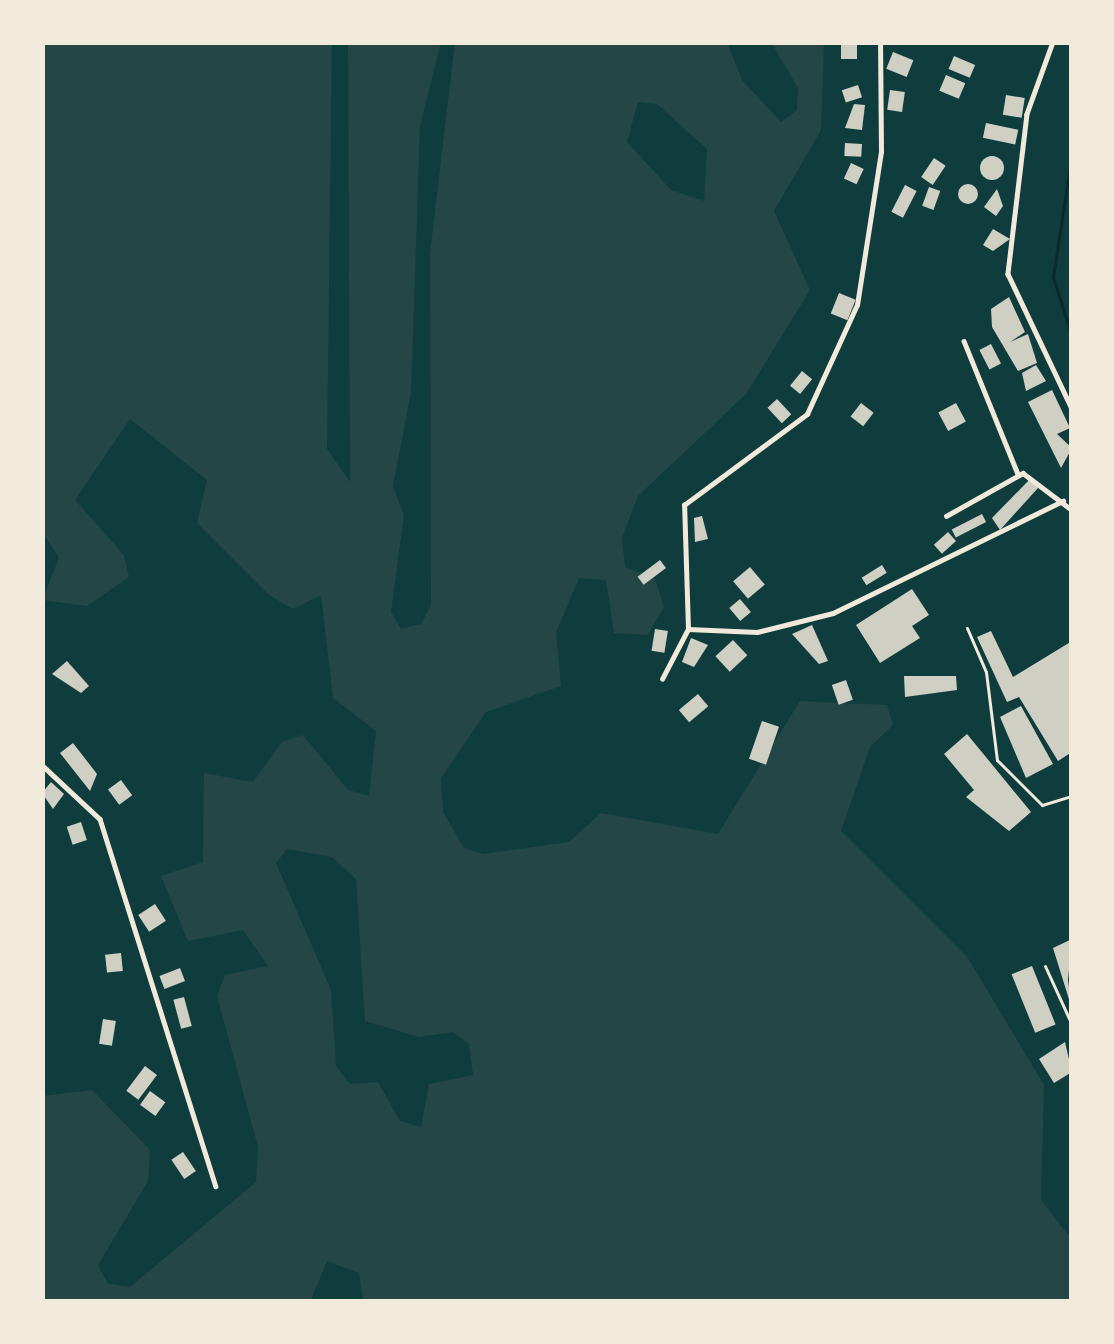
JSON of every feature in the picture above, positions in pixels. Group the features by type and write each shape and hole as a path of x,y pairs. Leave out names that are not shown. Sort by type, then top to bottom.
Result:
{"street":[{"path":"662,679 688,629 684,505 807,414 857,304 881,152 880,42"},
{"path":"1053,42 1027,114 1008,274 1072,410"},
{"path":"964,341 1018,474 1072,510"},
{"path":"946,516 1018,474"},
{"path":"688,629 757,632 833,614 1064,501"},
{"path":"42,765 100,819 216,1186"}],"lane":[{"path":"967,628 986,672 997,760 1042,806 1072,796"},
{"path":"1046,966 1072,1025"}],"shaded area":[{"path":"42,42 332,42 327,449 350,482 348,42 441,42 420,126 411,392 393,486 404,515 391,612 401,629 421,624 431,605 430,253 455,42 727,42 742,80 781,122 797,110 798,88 771,42 824,42 821,130 774,211 810,290 746,394 638,496 622,538 625,567 655,579 664,607 648,635 614,633 606,580 579,578 556,632 561,686 486,712 441,778 443,812 464,848 483,854 569,842 601,813 718,834 800,701 887,705 893,725 870,747 841,831 968,958 1044,1085 1041,1200 1072,1240 1072,1302 363,1302 359,1273 327,1261 310,1302 42,1302 42,1096 92,1090 150,1150 148,1181 98,1265 108,1284 130,1287 256,1182 258,1147 217,996 225,975 268,966 243,930 188,941 161,876 203,862 204,773 253,782 282,742 303,735 348,790 369,796 376,731 333,698 321,595 293,609 269,595 197,523 207,480 130,419 75,500 124,555 129,577 87,606 42,600 59,558 42,532","holes":["638,102 657,104 707,149 704,201 671,190 627,142","287,849 332,857 356,879 365,1021 419,1037 453,1032 469,1044 473,1075 429,1084 421,1127 400,1121 378,1082 350,1084 336,1066 331,990 276,863"]}],"building":[{"path":"841,42 857,42 857,59 841,59"},
{"path":"893,52 913,60 907,77 886,69"},
{"path":"954,56 975,65 970,78 949,69"},
{"path":"946,75 965,83 959,99 939,91"},
{"path":"858,85 862,97 846,103 842,90"},
{"path":"890,90 905,92 902,112 887,110"},
{"path":"1006,95 1025,98 1022,118 1003,115"},
{"path":"854,104 865,105 862,130 845,128"},
{"path":"986,123 1018,130 1015,145 983,138"},
{"path":"845,143 862,144 861,157 844,156"},
{"path":"992,156 1001,159 1001,177 992,180 983,177 980,168 983,159"},
{"path":"934,158 946,166 933,185 921,177"},
{"path":"851,163 864,169 857,184 844,178"},
{"path":"968,184 978,194 968,204 958,194"},
{"path":"905,185 917,191 903,218 891,212"},
{"path":"929,187 940,191 933,210 922,206"},
{"path":"997,189 1003,206 996,216 984,207"},
{"path":"993,229 1010,239 993,251 983,245"},
{"path":"839,293 856,300 847,320 831,313"},
{"path":"1009,297 1025,332 1010,342 1028,334 1037,363 1018,371 992,327 991,309"},
{"path":"991,344 1001,364 989,370 979,350"},
{"path":"1036,365 1046,381 1026,391 1022,373"},
{"path":"802,371 812,379 800,394 790,386"},
{"path":"1052,390 1070,428 1057,434 1072,448 1061,468 1028,402"},
{"path":"777,399 791,414 782,423 767,408"},
{"path":"861,403 874,413 863,426 851,416"},
{"path":"956,403 966,422 948,431 938,412"},
{"path":"1031,478 1038,488 1000,530 992,518"},
{"path":"982,514 986,522 956,537 952,529"},
{"path":"702,516 708,539 695,542 694,518"},
{"path":"948,532 956,541 942,554 934,545"},
{"path":"660,560 666,568 644,585 638,577"},
{"path":"882,565 887,573 866,585 862,578"},
{"path":"750,567 765,585 748,599 733,581"},
{"path":"912,589 929,615 912,626 920,638 880,663 856,625"},
{"path":"740,599 751,612 740,621 729,608"},
{"path":"812,625 828,661 819,664 792,634"},
{"path":"655,629 668,631 664,653 652,651"},
{"path":"991,631 1013,677 1072,641 1072,752 1058,761 1019,697 1007,702 977,637"},
{"path":"691,638 708,645 694,667 682,662"},
{"path":"733,640 747,655 730,672 715,656"},
{"path":"67,661 89,686 81,693 52,674"},
{"path":"904,676 956,676 957,690 905,697"},
{"path":"846,680 853,700 839,705 832,685"},
{"path":"698,694 708,706 689,722 679,710"},
{"path":"1021,706 1053,764 1026,778 1000,717"},
{"path":"762,721 779,727 766,765 749,759"},
{"path":"967,734 1031,812 1009,831 966,797 974,790 944,754"},
{"path":"73,743 97,774 90,791 60,753"},
{"path":"121,780 132,795 119,805 108,789"},
{"path":"51,782 64,794 53,809 42,793"},
{"path":"81,822 87,840 73,845 67,827"},
{"path":"155,904 166,921 149,932 138,915"},
{"path":"1072,939 1068,980 1072,1009 1053,948"},
{"path":"121,953 123,971 107,973 105,955"},
{"path":"1032,966 1056,1024 1035,1033 1012,974"},
{"path":"180,968 185,981 164,989 159,976"},
{"path":"184,997 192,1026 181,1029 173,1000"},
{"path":"103,1019 116,1021 112,1046 99,1044"},
{"path":"1065,1042 1072,1072 1054,1083 1039,1059"},
{"path":"145,1066 157,1075 138,1100 126,1091"},
{"path":"150,1091 165,1102 155,1116 140,1105"},
{"path":"183,1152 196,1171 184,1179 171,1160"}],"waterway":[{"path":"1072,153 1053,277 1072,337"}]}
